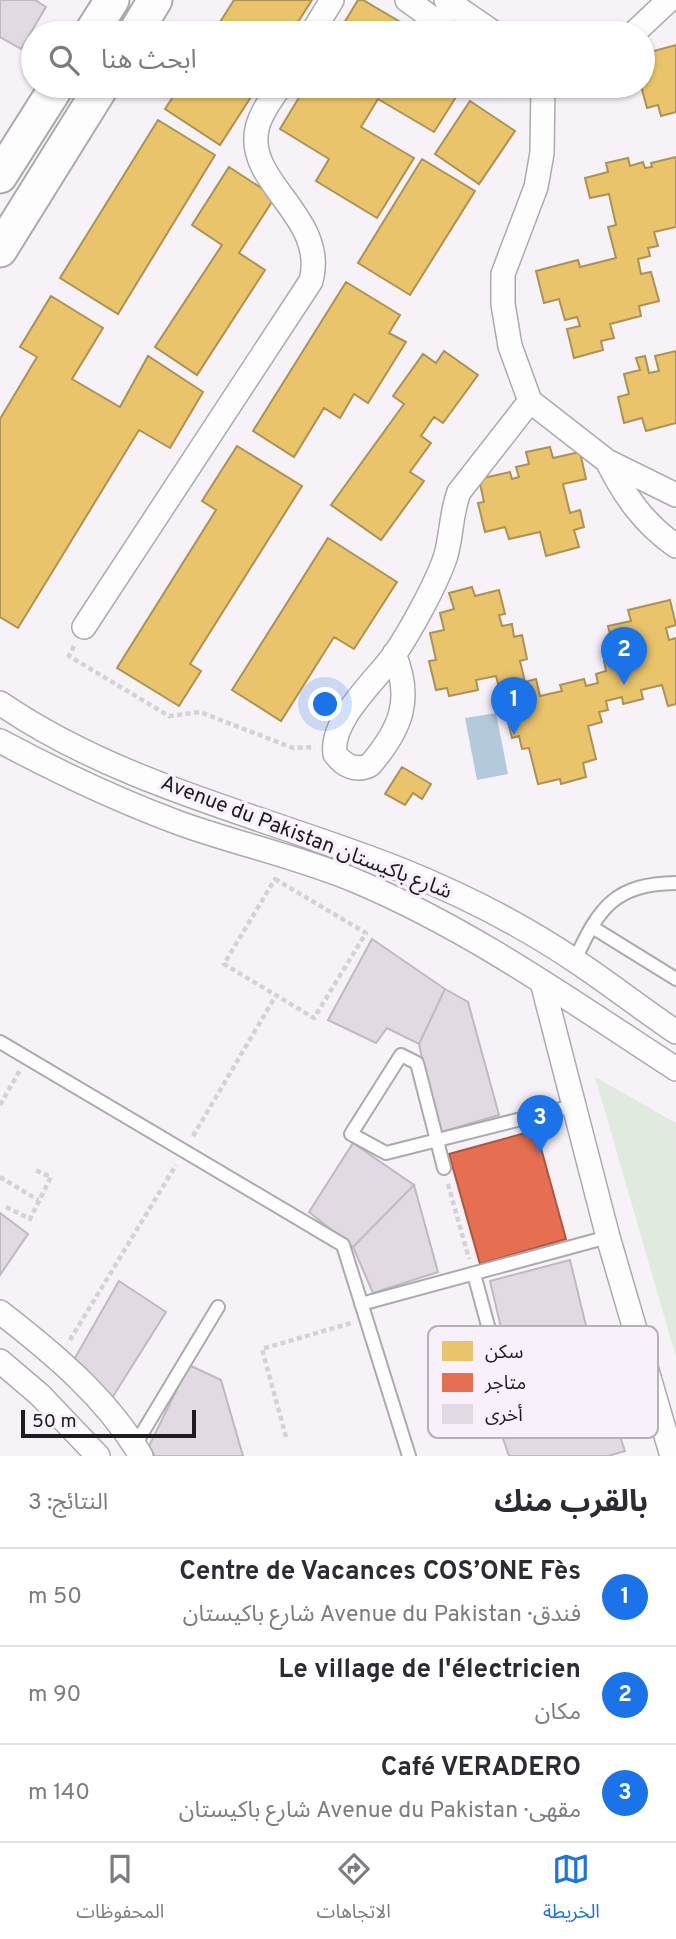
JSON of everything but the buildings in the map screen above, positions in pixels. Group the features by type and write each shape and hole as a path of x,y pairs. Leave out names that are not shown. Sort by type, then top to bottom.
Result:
{"main road":[{"path":"99,21 112,0"},
{"path":"142,21 155,0"},
{"path":"0,176 49,98"},
{"path":"0,250 95,98"}],"street":[{"path":"319,21 332,0"},
{"path":"407,0 436,21"},
{"path":"446,0 477,21"},
{"path":"647,21 669,0"},
{"path":"84,626 311,281 315,267 310,239 266,170 257,141 260,119 273,98"},
{"path":"539,98 542,153 537,187 503,274 503,304 510,346 530,401 607,461 676,495"},
{"path":"394,654 404,685 405,703 400,720 375,759 364,768 346,765 335,754 335,737 362,692 394,654 440,571 446,553 452,509 459,492 530,401"},
{"path":"607,461 621,490 641,517 676,546"},
{"name":"Avenue du Pakistan شارع باكيستان","path":"0,703 81,750 148,779 418,877 467,899 575,960 676,1032"},
{"name":"Avenue du Pakistan شارع باكيستان","path":"0,741 108,795 180,823 355,880 480,943 676,1069"},
{"path":"542,982 608,1237 634,1326"},
{"path":"0,1312 59,1359 138,1450"},
{"path":"0,1361 40,1395 98,1456"},
{"path":"658,1408 672,1456"}],"lane":[{"path":"575,960 592,927 622,892 653,883 676,883"},
{"path":"592,927 676,979"},
{"path":"0,1042 343,1245 409,1456"},
{"path":"444,1168 436,1141 417,1063 401,1055 351,1134 386,1153 436,1141 573,1106"},
{"path":"361,1304 608,1237"},
{"path":"474,1274 488,1326"},
{"path":"138,1450 218,1307"}],"path":[{"path":"84,626 69,656 169,716 200,712 301,749 318,746 335,737"},
{"path":"275,879 366,933 314,1018 275,997 224,964 275,879"},
{"path":"59,1359 275,997"},
{"path":"0,1105 27,1057"},
{"path":"444,1168 474,1274"},
{"path":"6,1207 30,1219 51,1177 33,1169"},
{"path":"0,1177 38,1200"},
{"path":"286,1437 261,1349 365,1319"}],"shaded area":[{"path":"595,1077 676,1123 676,1357"}],"water":[{"path":"496,713 508,774 477,780 465,718"}],"place":[{"name":"Le village de l'électricien","path":"624,685"},
{"name":"Centre de Vacances COS’ONE Fès","path":"514,735"},
{"name":"Café VERADERO","path":"540,1153"}]}
